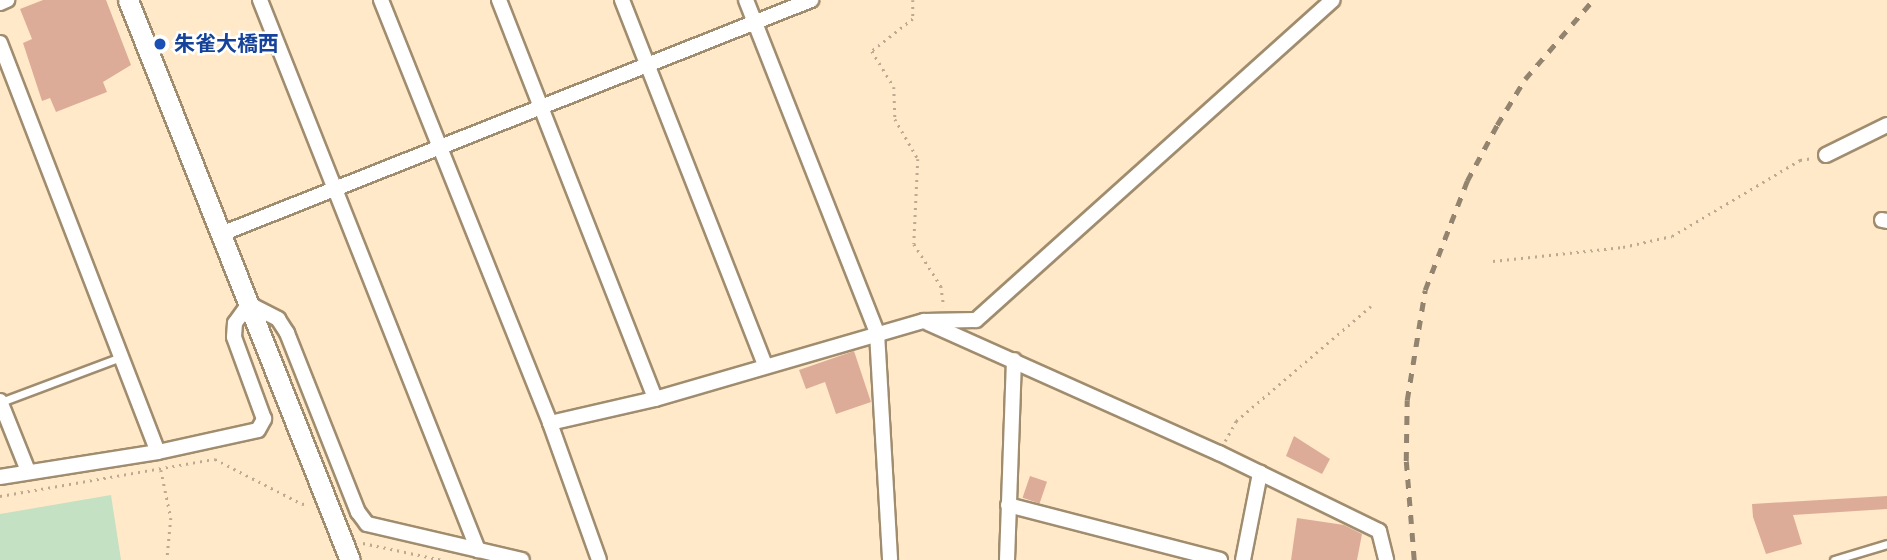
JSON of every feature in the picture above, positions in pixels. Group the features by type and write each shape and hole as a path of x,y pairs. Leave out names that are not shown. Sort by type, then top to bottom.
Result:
{"street":[{"path":"0,3 7,0"},
{"path":"128,0 350,548"},
{"path":"260,0 478,550"},
{"path":"381,0 550,423 599,560"},
{"path":"499,0 654,399"},
{"path":"622,0 765,365"},
{"path":"746,0 877,333 890,560"},
{"path":"221,234 754,20 811,0"},
{"path":"550,423 654,399 924,321 976,320 1333,0"},
{"path":"0,43 158,452"},
{"path":"1826,155 1887,125"},
{"path":"249,304 278,319 287,333 358,512 367,524 522,560"},
{"path":"0,477 158,452 258,430 264,419 234,337 235,323 249,304"},
{"path":"924,321 1219,453 1379,531 1386,560"},
{"path":"1007,560 1014,360"},
{"path":"0,401 28,471"},
{"path":"1243,560 1260,473"},
{"path":"1008,505 1220,560"}],"lane":[{"path":"0,401 121,356"},
{"path":"1834,560 1887,544"}],"path":[{"path":"913,0 913,19 873,51 894,87 895,119 918,159 914,244 941,286 946,320"},
{"path":"1493,261 1623,247 1672,236 1800,160 1826,155"},
{"path":"1219,453 1236,421 1371,306"},
{"path":"158,452 171,517 167,560"},
{"path":"0,496 215,459 302,504 315,503"},
{"path":"350,548 442,560"}],"green space":[{"path":"111,495 121,560 0,560 0,514"}],"building":[{"path":"43,0 106,0 131,65 103,82 107,92 56,112 50,98 42,101 23,43 32,39 20,9"},
{"path":"854,351 871,402 836,414 825,382 806,389 799,370"},
{"path":"1294,436 1330,459 1322,474 1286,456"},
{"path":"1030,476 1047,482 1040,504 1023,498"},
{"path":"1887,496 1887,509 1793,515 1802,544 1766,554 1753,517 1752,504"},
{"path":"1297,518 1344,525 1362,534 1357,560 1291,560"}],"railway":[{"path":"1414,560 1406,461 1407,400 1425,290 1467,181 1497,125 1525,79 1593,0"}],"place":[{"name":"朱雀大橋西","path":"160,44"}]}
